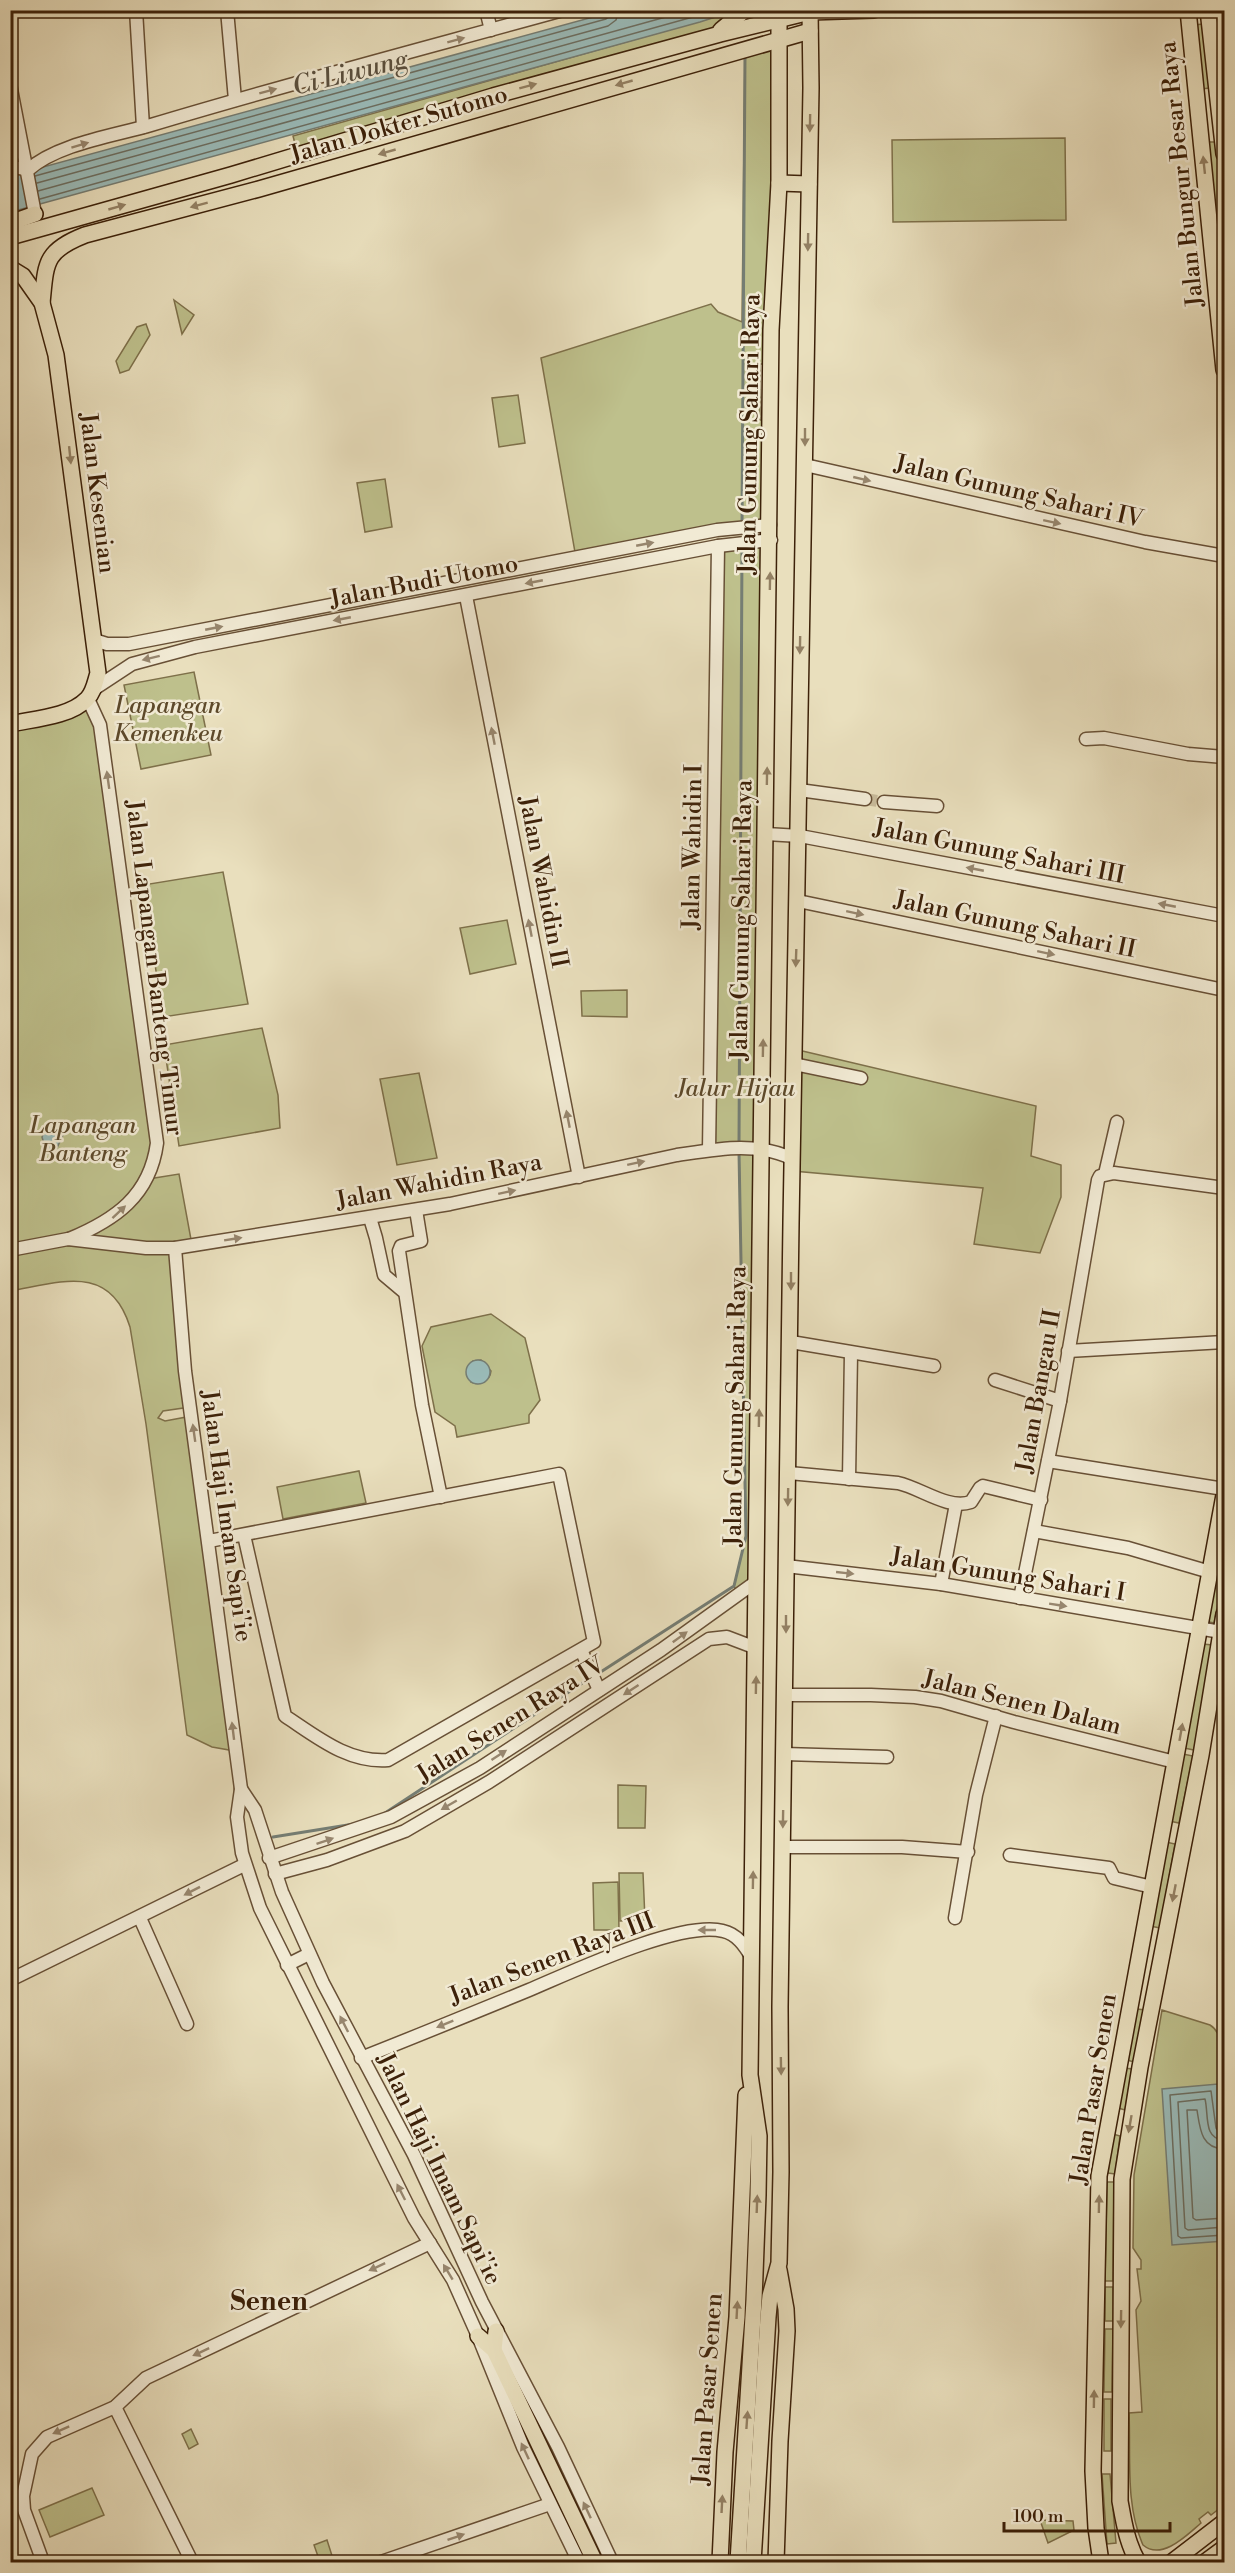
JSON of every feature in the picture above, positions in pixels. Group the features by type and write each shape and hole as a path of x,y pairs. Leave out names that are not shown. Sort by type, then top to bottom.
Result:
{"main road":[{"name":"Jalan Dokter Sutomo","path":"10,237 757,24 780,15 810,11 874,10"},
{"name":"Jalan Bungur Besar Raya","path":"1188,10 1224,370"},
{"name":"Jalan Bungur Besar Raya","path":"1208,10 1224,149"},
{"path":"776,2562 786,2331 786,2309 778,2267 782,2128 780,2007 794,1064 800,836 801,565 805,465 810,11"},
{"path":"715,35 741,15"},
{"name":"Jalan Gunung Sahari Raya","path":"753,1938 756,1648 755,1148 766,834 764,533 779,183 780,15"},
{"name":"Jalan Dokter Sutomo","path":"42,303 45,274 52,254 57,248 75,239 259,189 810,31"},
{"path":"642,55 649,76"},
{"path":"1199,118 1219,118"},
{"path":"779,183 809,184"},
{"path":"10,223 36,211"},
{"path":"10,268 23,276 42,303"},
{"name":"Jalan Kesenian","path":"42,303 58,366 94,640 98,673 91,694"},
{"path":"10,723 66,711 91,694"},
{"path":"1200,1628 1224,1495"},
{"path":"1221,1632 1224,1614"},
{"name":"Jalan Pasar Senen","path":"1101,2562 1096,2529 1094,2457 1099,2176 1200,1628"},
{"name":"Jalan Pasar Senen","path":"1138,2562 1125,2533 1120,2501 1122,2179 1140,2067 1221,1632"},
{"path":"1163,1831 1185,1835"},
{"name":"Jalan Pasar Senen","path":"720,2562 725,2452 737,2317 746,2098 750,2075 753,1938"},
{"name":"Jalan Pasar Senen","path":"738,2562 754,2300 759,2136 750,2075"},
{"path":"753,2562 768,2317 770,2296 778,2267"},
{"path":"494,2350 496,2331"},
{"path":"478,2336 494,2350 595,2562"},
{"path":"1094,2457 1119,2457"},
{"path":"1172,2562 1224,2522"},
{"path":"1205,2562 1224,2548"}],"street":[{"path":"136,10 143,128"},
{"path":"227,10 235,100"},
{"path":"486,10 491,30"},
{"path":"28,170 42,158 53,153 235,100 563,10"},
{"path":"10,84 36,211"},
{"path":"10,166 28,170"},
{"name":"Jalan Gunung Sahari IV","path":"805,465 1145,542 1224,556"},
{"name":"Jalan Budi Utomo","path":"94,640 107,644 118,644 161,638 729,528 764,533"},
{"name":"Jalan Budi Utomo","path":"91,694 132,664 144,660 207,645 733,544 764,533"},
{"name":"Jalan Wahidin I","path":"709,1150 718,546"},
{"name":"Jalan Wahidin II","path":"466,596 579,1177"},
{"name":"Jalan Lapangan Banteng Timur","path":"68,1239 98,1227 124,1208 147,1179 158,1143 100,725 91,694"},
{"path":"1086,739 1104,738 1188,754 1224,757"},
{"path":"800,790 865,799"},
{"path":"884,802 937,806"},
{"name":"Jalan Gunung Sahari III","path":"766,834 800,836 1224,916"},
{"name":"Jalan Gunung Sahari II","path":"798,901 1224,990"},
{"path":"794,1064 861,1078"},
{"path":"1117,1122 1105,1174 1126,1174 1224,1188"},
{"path":"755,1148 780,1152 793,1159"},
{"name":"Jalan Wahidin Raya","path":"68,1239 146,1248 175,1248 416,1210 677,1155 709,1150 755,1148"},
{"name":"Jalan Bangau II","path":"1020,1598 1060,1401 1095,1191 1098,1180 1105,1174"},
{"path":"416,1210 421,1241 401,1246 399,1251 403,1291 422,1405 441,1497"},
{"path":"370,1218 384,1275 403,1291"},
{"path":"10,1250 68,1239"},
{"name":"Jalan Haji Imam Sapi'ie","path":"175,1248 185,1371 241,1789 237,1817 244,1865 260,1908 287,1965 414,2218 453,2280 523,2447 579,2562"},
{"path":"791,1342 934,1366"},
{"path":"1068,1352 1224,1342"},
{"path":"849,1479 851,1353"},
{"path":"995,1380 1060,1401"},
{"path":"1048,1461 1224,1489"},
{"path":"789,1473 879,1480 912,1486 956,1504 971,1502 983,1486 1041,1500"},
{"path":"209,1541 559,1474 594,1642 388,1760 373,1761 358,1758 332,1748 285,1716 244,1535"},
{"path":"941,1584 956,1504"},
{"path":"1034,1531 1128,1548 1210,1572"},
{"name":"Jalan Gunung Sahari I","path":"786,1566 941,1584 1221,1632"},
{"name":"Jalan Senen Raya IV","path":"269,1858 321,1843 397,1815 480,1768 646,1660 756,1581"},
{"name":"Jalan Senen Raya IV","path":"275,1874 335,1857 405,1831 489,1782 709,1639 716,1637 741,1641 756,1648"},
{"path":"582,1650 599,1690"},
{"path":"646,1660 655,1674"},
{"name":"Jalan Senen Dalam","path":"785,1695 915,1697 941,1701 1175,1762"},
{"path":"955,1918 976,1795 996,1716"},
{"path":"784,1754 887,1756"},
{"path":"480,1768 489,1782"},
{"name":"Jalan Haji Imam Sapi'ie","path":"241,1789 255,1810 269,1858 309,1954 361,2058 414,2155 496,2331 567,2467 612,2562"},
{"path":"397,1815 405,1831"},
{"path":"783,1847 902,1846 968,1852"},
{"path":"1010,1855 1108,1868 1113,1878 1152,1887"},
{"path":"10,1980 244,1865"},
{"path":"140,1918 187,2024"},
{"name":"Jalan Senen Raya III","path":"361,2058 611,1956 682,1932 703,1929 724,1931 742,1941 752,1959"},
{"path":"287,1965 309,1954"},
{"path":"43,2562 24,2510 23,2496 32,2454 47,2437 115,2407 146,2378 430,2243"},
{"path":"115,2407 192,2562"},
{"path":"381,2562 550,2504"}],"green space":[{"path":"732,12 711,36 298,155 293,136"},
{"path":"1202,24 1209,88 1202,89 1195,25"},
{"path":"781,39 771,364 760,364 760,420 771,420 770,525 576,558 541,358 711,304 718,312 742,322 745,50"},
{"path":"1065,138 1066,220 893,222 892,140"},
{"path":"1207,142 1216,142 1224,229 1224,318"},
{"path":"174,300 194,315 182,334"},
{"path":"146,324 150,335 129,370 120,373 116,361 137,327"},
{"path":"518,395 525,443 499,447 492,398"},
{"path":"385,479 392,527 365,532 357,483"},
{"name":"Jalur Hijau","path":"771,540 757,1581 738,1595 734,1586 746,1536 739,1148 709,1150 718,546"},
{"name":"Lapangan Kemenkeu","path":"194,672 211,755 141,769 124,685"},
{"name":"Lapangan Banteng","path":"81,704 95,713 157,1143 148,1179 179,1174 192,1245 175,1248 190,1407 163,1411 158,1418 165,1421 192,1416 235,1751 212,1747 187,1735 146,1424 130,1327 121,1307 110,1293 97,1285 82,1282 48,1284 11,1291 11,724"},
{"path":"223,872 248,1004 163,1017 143,885"},
{"path":"507,920 516,964 470,974 460,928"},
{"path":"627,990 627,1017 582,1016 581,991"},
{"path":"262,1028 278,1095 280,1128 179,1146 164,1045"},
{"path":"794,1049 1036,1106 1031,1156 1061,1165 1061,1197 1040,1253 974,1244 983,1188 793,1171"},
{"path":"419,1073 437,1158 397,1165 380,1079"},
{"path":"491,1314 525,1338 540,1400 529,1415 529,1423 457,1437 455,1426 435,1412 422,1346 431,1327","holes":["481,1360 491,1371 489,1378 484,1382 471,1382 473,1361"]},
{"path":"359,1471 366,1503 283,1519 277,1487"},
{"path":"1224,1526 1224,1573 1214,1623 1205,1621"},
{"path":"1203,1644 1212,1645 1194,1750 1184,1748"},
{"path":"1183,1754 1193,1756 1179,1823 1169,1821"},
{"path":"618,1785 646,1786 645,1828 618,1828"},
{"path":"1166,1842 1175,1844 1160,1928 1150,1926"},
{"path":"619,1873 643,1873 645,1920 620,1921"},
{"path":"618,1882 619,1930 594,1930 593,1883"},
{"path":"1137,2009 1145,2010 1134,2062 1127,2060"},
{"path":"1162,2010 1210,2025 1215,2029 1222,2048 1224,2076 1224,2505 1211,2515 1208,2512 1199,2519 1201,2523 1182,2539 1158,2550 1143,2545 1137,2530 1131,2497 1129,2413 1142,2412 1136,2310 1141,2301 1137,2269 1141,2269 1141,2260 1133,2248 1134,2175"},
{"path":"1125,2068 1132,2069 1125,2110 1118,2108"},
{"path":"1113,2134 1120,2136 1115,2174 1108,2173"},
{"path":"1107,2182 1114,2182 1113,2281 1105,2281"},
{"path":"1105,2287 1113,2287 1113,2321 1105,2321"},
{"path":"1105,2329 1113,2329 1112,2392 1104,2392"},
{"path":"1104,2399 1111,2399 1111,2451 1104,2451"},
{"path":"191,2429 198,2444 189,2449 182,2434"},
{"path":"1102,2474 1110,2474 1116,2543 1107,2544"},
{"path":"92,2488 104,2515 50,2537 39,2510"},
{"path":"1040,2520 1073,2521 1074,2530 1048,2543"},
{"path":"327,2540 334,2562 320,2562 314,2545"}],"water":[{"path":"615,11 734,11 11,212 10,176"},
{"path":"60,1128 63,1135 55,1152 47,1154 42,1137 44,1133"},
{"path":"478,1360 487,1363 490,1372 487,1381 478,1384 469,1381 466,1372 469,1363"},
{"path":"1218,2084 1224,2158 1224,2241 1172,2245 1162,2089"}],"waterway":[{"path":"742,525 745,54"},
{"path":"739,1146 742,546"},
{"path":"596,1675 734,1586 746,1536 739,1152"},
{"path":"385,1813 590,1678"},
{"path":"273,1837 354,1824"}],"tunnel":[{"path":"865,799 884,802"}],"district":[{"name":"Senen","path":"269,2302"}],"water label":[{"name":"Ci Liwung","path":"350,73"}]}
